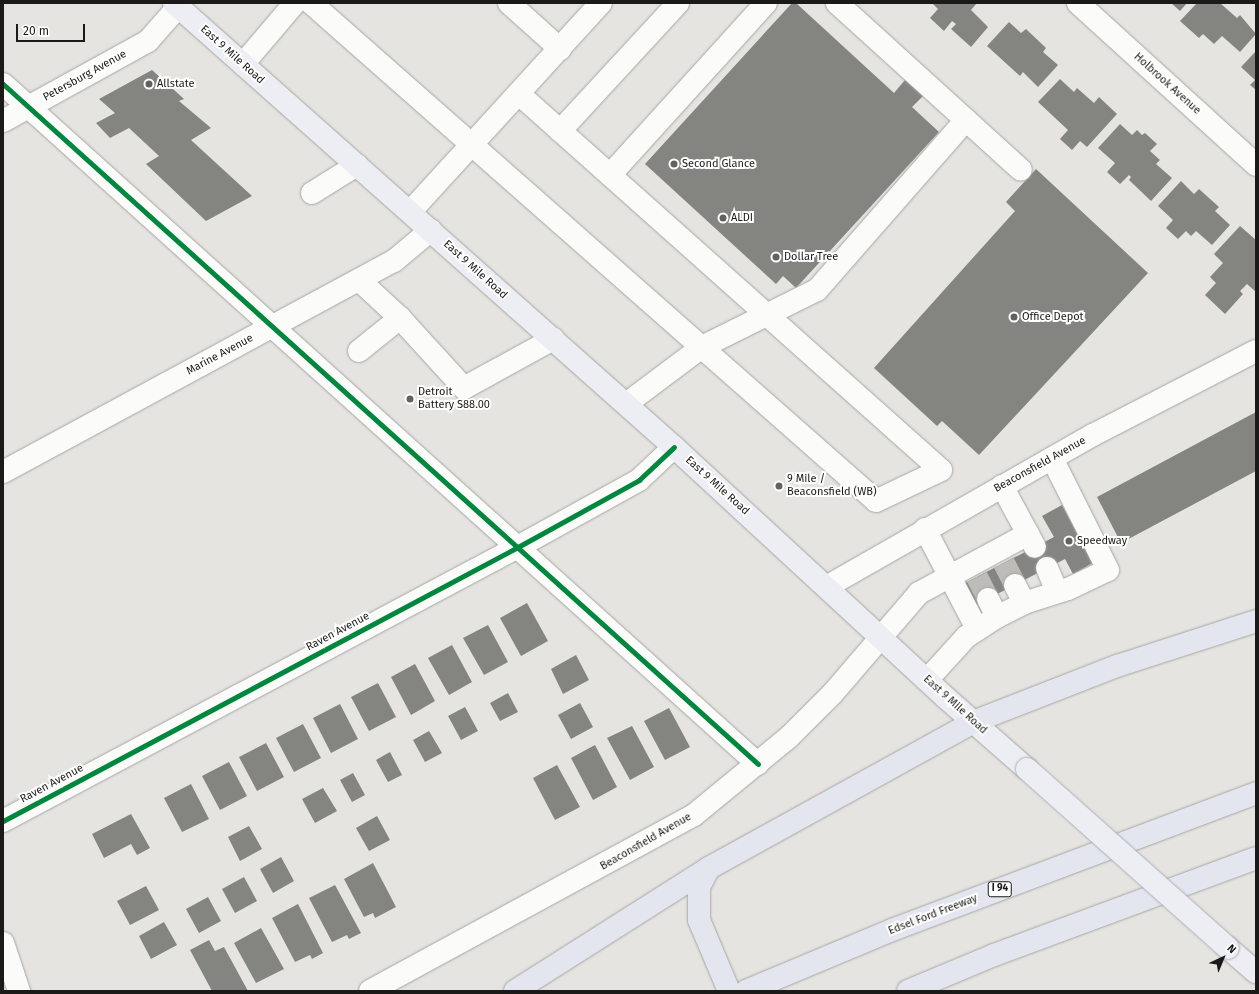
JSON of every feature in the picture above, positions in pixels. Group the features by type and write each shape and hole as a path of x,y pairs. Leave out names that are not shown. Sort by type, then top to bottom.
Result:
{"highway":[{"path":"515,991 708,868 974,722 1116,666 1256,621"},
{"name":"Edsel Ford Freeway","path":"746,991 892,930 1256,792"},
{"path":"908,991 994,955 1256,858"},
{"path":"708,868 699,887 697,904 706,937 729,991"}],"main road":[{"name":"East 9 Mile Road","path":"176,5 626,404 828,586 927,680 1256,972"}],"street":[{"path":"243,64 295,3"},
{"path":"311,3 876,502 941,470 519,94"},
{"path":"509,3 560,49"},
{"path":"410,212 473,146 601,3"},
{"path":"560,131 678,3"},
{"path":"610,175 766,3"},
{"path":"837,3 1021,170"},
{"name":"Holbrook Avenue","path":"1078,3 1256,165"},
{"name":"Petersburg Avenue","path":"3,121 148,41 176,5"},
{"path":"3,84 198,255 271,328 758,764"},
{"path":"626,404 702,347 768,316 818,290 966,120"},
{"path":"312,193 357,165"},
{"name":"Marine Avenue","path":"3,472 394,261 431,230"},
{"path":"359,280 400,318 464,388 553,340"},
{"path":"359,351 400,318"},
{"name":"Beaconsfield Avenue","path":"828,586 925,529 1052,458 1256,351"},
{"name":"Raven Avenue","path":"3,821 516,548 639,480 674,447"},
{"path":"927,680 966,637 977,629 993,608 1020,594 1068,589 1108,570 1052,458"},
{"name":"Beaconsfield Avenue","path":"370,991 687,819 758,764 789,737 882,638 919,594 948,575 974,571 1031,540 1002,486"},
{"path":"925,529 977,629"},
{"path":"1047,568 1057,591"},
{"path":"3,943 18,991"}],"building":[{"path":"792,3 796,3 894,93 905,80 923,96 912,107 939,132 796,288 783,276 776,284 645,164"},
{"path":"932,3 977,3 971,10 988,27 971,47 951,29 956,24 952,21 944,31 930,18 938,9"},
{"path":"1171,3 1187,3 1180,11"},
{"path":"1197,3 1220,3 1237,18 1240,15 1256,34 1240,52 1222,36 1214,44 1203,34 1199,38 1180,21"},
{"path":"1009,22 1021,33 1026,29 1046,48 1043,52 1058,65 1038,87 1023,72 1020,76 987,46"},
{"path":"1256,51 1256,90 1250,85 1255,80 1241,67"},
{"path":"152,70 184,99 179,101 211,128 191,140 252,196 206,221 146,164 159,156 129,128 110,138 96,123 115,113 99,99"},
{"path":"1060,79 1074,92 1077,88 1094,103 1099,97 1117,114 1087,147 1080,141 1072,150 1060,139 1068,130 1038,102"},
{"path":"1120,124 1132,135 1137,130 1142,135 1145,133 1157,144 1150,151 1160,160 1156,164 1172,178 1151,201 1129,180 1131,177 1129,175 1120,184 1107,172 1115,163 1098,148"},
{"name":"Office Depot","path":"1036,169 1148,273 979,455 942,421 937,426 874,368 1015,211 1006,202"},
{"path":"1181,181 1194,194 1199,189 1219,207 1215,211 1230,225 1212,245 1196,231 1191,236 1186,231 1178,239 1166,228 1173,220 1158,206"},
{"path":"1240,226 1256,240 1256,292 1247,284 1240,291 1243,294 1225,314 1205,295 1216,283 1210,277 1223,263 1214,254"},
{"path":"1256,412 1256,471 1121,543 1097,497"},
{"path":"1062,505 1093,563 1073,574 1065,559 976,605 965,583 1054,537 1042,516"},
{"path":"527,603 548,641 521,656 500,618"},
{"path":"488,625 508,662 484,675 463,638"},
{"path":"452,645 472,682 449,695 428,658"},
{"path":"576,655 589,680 563,694 551,669"},
{"path":"415,664 435,701 411,715 391,677"},
{"path":"378,683 396,717 369,731 351,697"},
{"path":"508,693 518,712 500,721 490,703"},
{"path":"580,703 593,727 571,739 558,715"},
{"path":"340,704 358,739 331,753 313,718"},
{"path":"465,707 478,731 461,740 448,716"},
{"path":"669,708 690,747 665,760 644,721"},
{"path":"303,724 321,758 294,772 276,738"},
{"path":"632,726 654,767 630,780 607,738"},
{"path":"429,731 442,753 425,762 413,740"},
{"path":"266,743 284,777 257,791 239,757"},
{"path":"595,745 617,787 593,800 571,758"},
{"path":"390,752 402,775 388,782 376,760"},
{"path":"229,762 247,796 220,810 202,776"},
{"path":"557,765 580,807 555,820 533,778"},
{"path":"353,773 365,795 352,802 340,780"},
{"path":"191,784 209,819 182,832 164,798"},
{"path":"323,788 337,811 315,823 302,799"},
{"path":"131,814 150,848 137,855 131,844 104,858 92,834"},
{"path":"377,816 390,840 369,851 356,828"},
{"path":"249,826 262,849 240,861 228,837"},
{"path":"281,857 294,881 273,893 260,869"},
{"path":"373,863 396,907 375,918 373,913 364,917 344,879"},
{"path":"244,877 257,901 235,913 222,889"},
{"path":"335,885 361,933 349,939 347,935 332,942 309,898"},
{"path":"146,886 159,910 130,925 117,901"},
{"path":"208,897 221,921 199,933 186,909"},
{"path":"298,904 323,953 312,959 310,955 295,962 272,918"},
{"path":"164,922 177,945 151,959 139,936"},
{"path":"261,928 284,969 256,983 234,943"},
{"path":"209,940 215,951 224,947 248,991 212,991 190,950"}],"tunnel":[{"path":"1004,563 1015,585"},
{"path":"977,577 988,599"}],"cycle path":[{"path":"3,84 758,764"},
{"path":"3,821 516,548 639,480 674,447"}],"place":[{"name":"Allstate","path":"149,84"},
{"name":"Second Glance","path":"674,164"},
{"name":"ALDI","path":"723,218"},
{"name":"Dollar Tree","path":"776,257"},
{"name":"Office Depot","path":"1014,317"},
{"name":"Detroit Battery S88.00","path":"410,399"},
{"name":"9 Mile / Beaconsfield (WB)","path":"779,486"},
{"name":"Speedway","path":"1069,541"}]}
